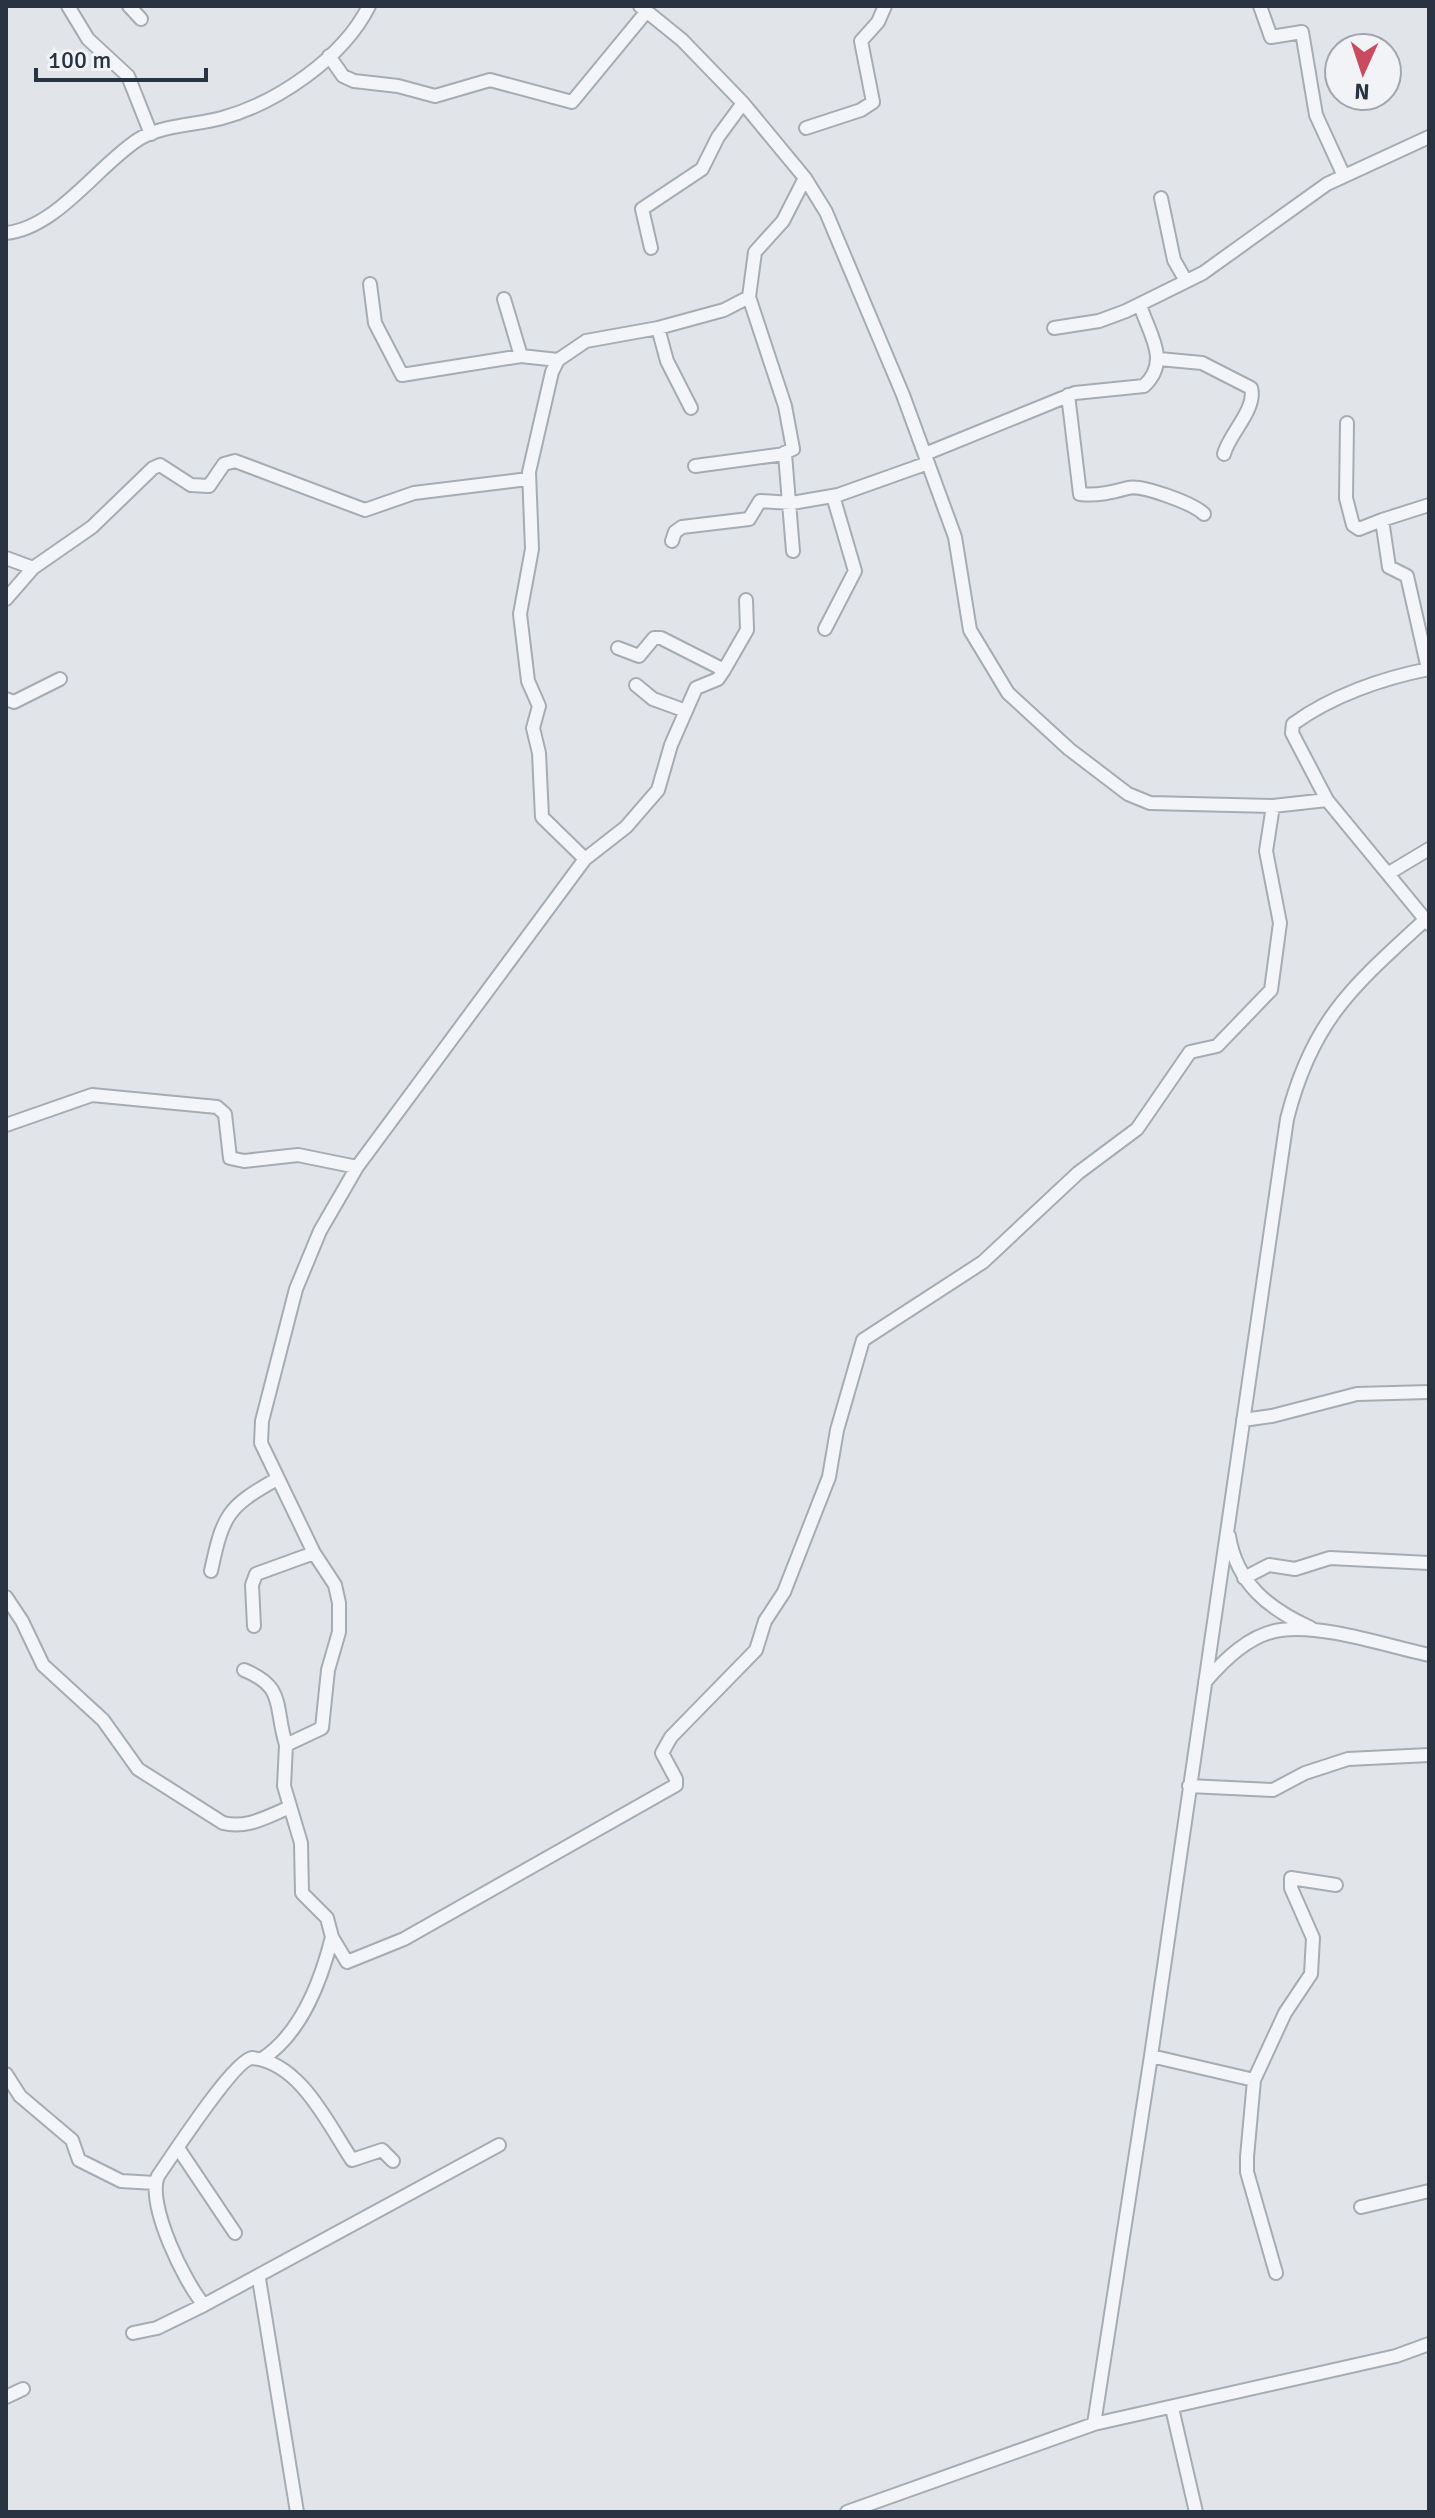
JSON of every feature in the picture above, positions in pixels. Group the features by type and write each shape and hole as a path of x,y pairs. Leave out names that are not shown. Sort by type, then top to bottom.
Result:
{"street":[{"path":"68,6 94,47 128,76 151,134"},
{"path":"129,6 141,19"},
{"path":"6,233 29,226 90,183 135,142 151,134 233,115 286,89 329,56 369,6"},
{"path":"806,128 861,110 873,102 861,41 878,22 885,6"},
{"path":"1260,6 1271,37 1302,32 1316,115 1344,176"},
{"path":"329,56 343,76 354,81 398,86 435,96 490,80 572,102 643,8 690,47 743,103 805,178 826,212 955,537 970,630 1008,693 1069,749 1135,798 1150,803 1273,806 1327,800"},
{"path":"651,248 642,209 702,169 718,137 743,103"},
{"path":"1054,328 1099,321 1140,305 1217,264 1314,192 1429,137"},
{"path":"695,466 784,453 793,449 788,417 749,297 755,252 783,221 805,178"},
{"path":"1161,198 1174,260 1186,281"},
{"path":"370,284 375,323 402,375 521,356 558,360"},
{"path":"585,859 546,824 541,810 539,753 533,728 539,706 528,681 520,614 532,549 528,479 552,372 558,360 586,341 658,328 724,310 749,297"},
{"path":"504,299 521,356"},
{"path":"672,541 675,532 682,527 749,519 760,501 791,503 833,496 926,459 1068,395 1144,386 1156,373 1159,359 1140,305"},
{"path":"658,328 667,361 691,408"},
{"path":"1159,359 1202,363 1251,388 1248,407 1228,440 1224,454"},
{"path":"1068,395 1080,494 1119,493 1135,487 1187,502 1204,514"},
{"path":"1347,423 1346,498 1353,525 1359,529 1429,505"},
{"path":"784,453 793,551"},
{"path":"6,599 33,568 92,527 156,466 199,487 209,486 224,464 235,461 365,510 414,493 528,479"},
{"path":"825,629 855,571 833,496"},
{"path":"1094,2424 1151,2056 1287,1119 1299,1073 1322,1029 1354,985 1427,922 1327,800 1292,733 1293,724 1324,704 1404,674 1429,669 1407,576 1389,567 1382,520"},
{"path":"6,558 33,568"},
{"path":"286,1745 322,1728 328,1670 339,1632 338,1594 277,1479 264,1451 261,1433 292,1301 315,1242 357,1167 585,859 626,827 654,798 696,688 718,679 747,630 746,600"},
{"path":"1414,607 1429,603"},
{"path":"618,648 639,656 654,638 661,638 724,670"},
{"path":"6,699 14,702 60,679"},
{"path":"636,685 653,699 686,711"},
{"path":"244,1670 264,1678 274,1689 286,1745 284,1777 288,1808 301,1843 302,1893 323,1912 342,1958 355,1962 404,1939 676,1785 676,1779 662,1753 679,1728 756,1650 765,1621 784,1592 829,1477 837,1430 863,1340 983,1262 1078,1173 1137,1129 1190,1052 1217,1046 1271,990 1280,923 1266,851 1273,806"},
{"path":"1389,873 1429,849"},
{"path":"6,1125 92,1095 217,1107 225,1114 227,1153 236,1161 298,1155 357,1167"},
{"path":"1243,1420 1272,1416 1357,1394 1429,1392"},
{"path":"211,1571 218,1537 232,1508 277,1479"},
{"path":"1228,1525 1231,1547 1244,1578 1267,1604 1321,1632"},
{"path":"254,1626 252,1585 256,1574 314,1553"},
{"path":"1244,1578 1269,1565 1295,1569 1330,1558 1429,1563"},
{"path":"6,1597 22,1621 43,1665 103,1720 131,1760 149,1777 223,1823 235,1826 247,1825 288,1808"},
{"path":"1205,1682 1224,1660 1282,1629 1321,1632 1429,1655"},
{"path":"1189,1786 1273,1790 1305,1773 1348,1759 1429,1755"},
{"path":"1276,2273 1247,2172 1254,2080 1285,2013 1311,1974 1313,1938 1291,1888 1291,1878 1336,1885"},
{"path":"262,2059 288,2035 318,1986 332,1937"},
{"path":"1151,2056 1254,2080"},
{"path":"204,2305 179,2268 155,2183 240,2062 262,2059 283,2069 301,2086 352,2160 382,2150 393,2161"},
{"path":"6,2074 20,2096 72,2140 79,2160 121,2181 155,2183"},
{"path":"133,2333 157,2328 259,2279 499,2145"},
{"path":"178,2148 235,2233"},
{"path":"1361,2207 1429,2191"},
{"path":"259,2279 297,2512"},
{"path":"847,2512 1094,2424 1396,2356 1429,2344"},
{"path":"6,2397 23,2389"},
{"path":"1172,2408 1196,2512"}]}
